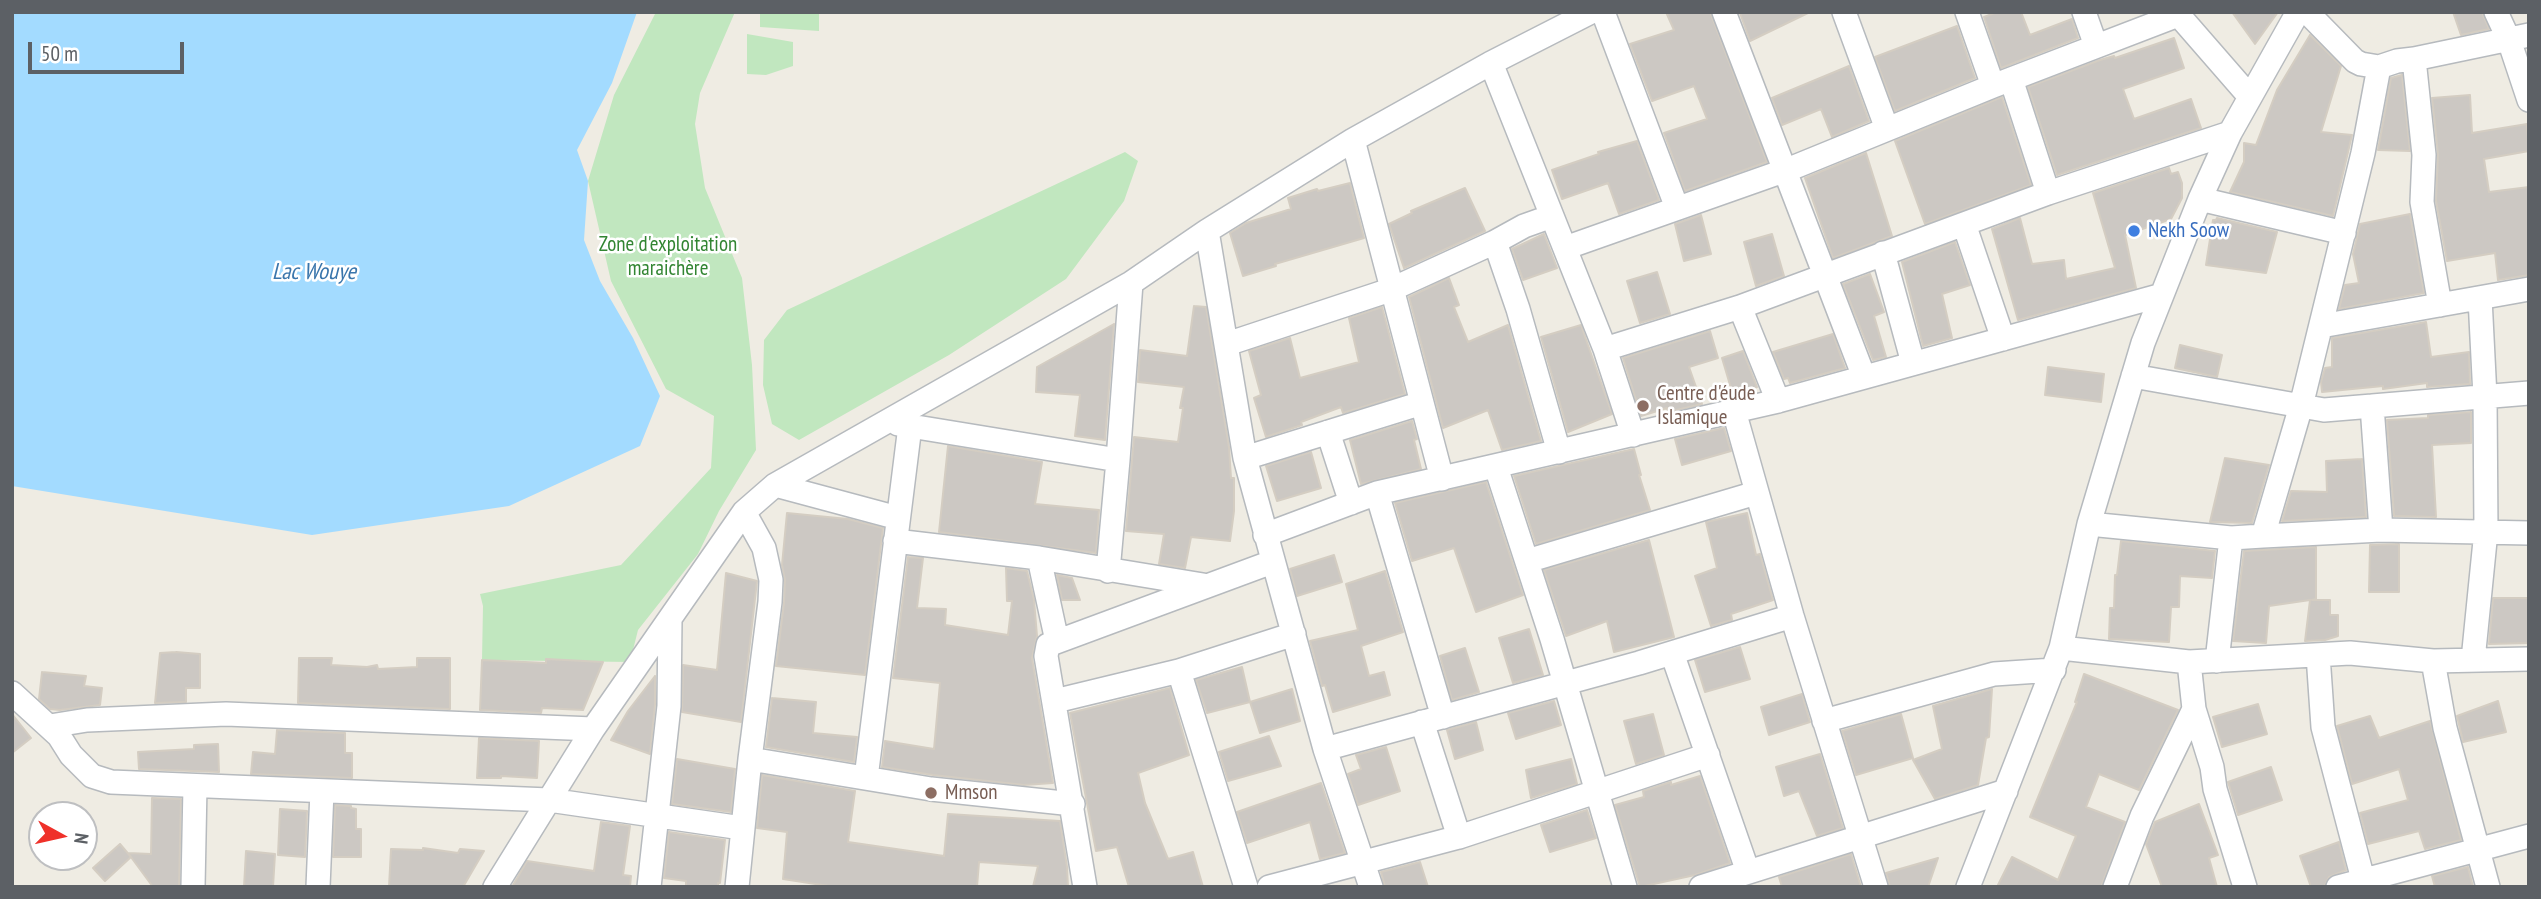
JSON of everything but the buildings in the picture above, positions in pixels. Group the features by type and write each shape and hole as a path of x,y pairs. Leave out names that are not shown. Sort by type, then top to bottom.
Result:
{"street":[{"path":"495,887 593,729 744,512 775,485 1131,283 1207,230 1353,140 1491,63 1591,12"},
{"path":"1603,12 1677,208"},
{"path":"1724,12 1864,377"},
{"path":"1844,12 1887,129"},
{"path":"1967,12 2002,83 2048,192"},
{"path":"2084,12 2096,46"},
{"path":"1968,887 2057,659 2089,524 2133,376 2162,295 2200,199 2231,133 2298,12"},
{"path":"2307,12 2355,61 2379,67 2397,61 2519,38"},
{"path":"2496,12 2519,38 2529,100"},
{"path":"1565,248 1785,170 2177,14 2250,97"},
{"path":"2414,59 2424,155 2422,202 2440,305"},
{"path":"1491,63 1605,349 1633,435"},
{"path":"2263,536 2321,327 2363,153 2379,67"},
{"path":"1605,349 1740,307 2048,192 2231,133"},
{"path":"1353,140 1442,479"},
{"path":"2200,199 2344,233"},
{"path":"1227,344 1391,290 1524,226 1552,216"},
{"path":"1964,224 2003,339"},
{"path":"1207,230 1245,458 1325,749 1371,887"},
{"path":"1495,242 1518,309 1559,452"},
{"path":"1883,253 1913,363"},
{"path":"1108,571 1131,283"},
{"path":"2321,327 2529,289"},
{"path":"1265,535 1377,493 1777,401 2162,295"},
{"path":"2473,660 2486,531 2485,397 2480,298"},
{"path":"1740,307 1777,401"},
{"path":"2133,376 2324,410 2529,393"},
{"path":"1245,458 1422,403"},
{"path":"2372,406 2381,530"},
{"path":"1734,411 1791,616 1876,887"},
{"path":"884,422 1118,460"},
{"path":"866,778 910,426"},
{"path":"1328,432 1351,503"},
{"path":"1496,467 1565,683 1625,887"},
{"path":"775,485 898,518"},
{"path":"1377,493 1459,837"},
{"path":"1527,561 1756,493"},
{"path":"737,887 771,580 764,548 744,512"},
{"path":"2089,524 2231,538 2381,530 2529,533"},
{"path":"2217,661 2231,538"},
{"path":"895,541 1039,558 1206,586"},
{"path":"1039,558 1057,641"},
{"path":"1085,887 1046,650 1048,645 1272,562"},
{"path":"1325,749 1672,653 1791,616"},
{"path":"649,887 669,706 670,619"},
{"path":"1055,701 1179,671 1294,634"},
{"path":"1672,653 1748,872"},
{"path":"1824,721 2057,659 2189,662 2350,653 2432,661 2529,659"},
{"path":"2318,655 2322,727 2364,883"},
{"path":"2432,661 2445,728 2488,887"},
{"path":"2189,662 2194,709 2245,887"},
{"path":"1179,671 1246,887"},
{"path":"12,693 50,726 71,755 92,776 123,784 549,800 742,828"},
{"path":"2115,887 2142,817 2194,709"},
{"path":"50,726 87,720 226,713 593,729"},
{"path":"1269,887 1459,837 1708,755"},
{"path":"750,759 931,789 1073,804"},
{"path":"193,887 195,786"},
{"path":"318,887 322,791"},
{"path":"1701,887 2006,791"},
{"path":"2338,887 2364,883 2529,836"}],"green space":[{"name":"Zone d'exploitation maraichère","path":"656,12 735,12 700,93 695,124 705,188 742,278 752,365 756,450 719,511 698,554 638,630 630,662 482,660 483,606 480,594 621,565 711,468 714,416 666,389 611,281 588,181 614,95"},
{"path":"760,12 819,12 819,31 760,27"},
{"path":"747,34 793,42 793,66 766,75 747,74"},
{"path":"1125,152 1138,161 1124,201 1066,279 949,355 799,440 772,424 763,385 764,340 787,310"}],"water":[{"name":"Lac Wouye","path":"12,12 637,12 612,83 577,150 588,181 584,240 600,281 633,338 660,396 640,446 509,506 312,535 12,486"}],"place":[{"name":"Nekh Soow","path":"2134,231"},
{"name":"Centre d'éude Islamique","path":"1643,406"},
{"name":"Mmson","path":"931,793"}]}
